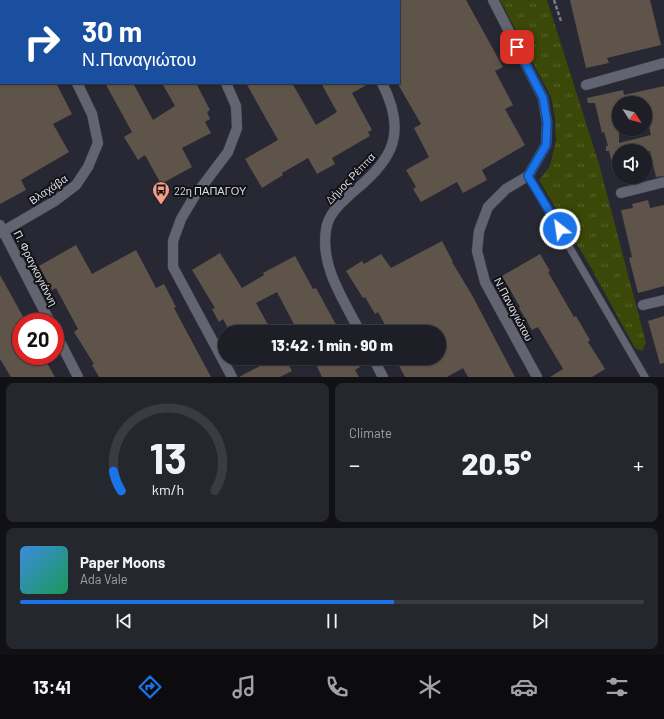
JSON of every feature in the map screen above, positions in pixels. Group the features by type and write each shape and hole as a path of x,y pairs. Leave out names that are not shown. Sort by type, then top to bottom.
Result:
{"street":[{"name":"Ν.Παναγιώτου","path":"493,0 543,98 547,122 546,145 528,176 506,189 488,207 479,231 477,252 485,282 536,377"},
{"path":"586,84 664,63"},
{"name":"Βλαχάβα","path":"1,230 55,201 76,185 88,167 98,143 92,114 77,84"},
{"path":"226,84 236,106 237,128 228,152 194,197 181,219 173,241 172,267 232,377"},
{"name":"Δήμος Ρέππα","path":"356,325 329,271 325,252 326,229 332,213 341,202 365,182 382,165 390,150 395,129 392,108 382,84"},
{"path":"621,193 664,182"},
{"name":"Π. Φραγκογιάννη","path":"1,230 45,313"},
{"path":"643,305 664,300"},
{"path":"64,350 78,377"},
{"path":"377,365 383,377"}],"lane":[{"path":"528,176 645,377"}],"path":[{"path":"554,0 561,20"}],"green space":[{"path":"500,0 547,0 599,164 646,343 642,351 635,348 590,266 539,180 550,166 556,140 555,118 551,97"}],"building":[{"path":"400,0 466,0 503,67 495,71 513,105 505,109 525,145 482,170 487,180 463,193 457,182 421,202 413,189 416,187 406,170 429,157 414,128 421,124 399,86"},
{"path":"570,0 650,0 661,45 607,58 609,63 586,68"},
{"path":"0,84 57,84 72,114 53,124 69,152 21,180 26,190 0,204"},
{"path":"106,84 134,84 153,120 175,106 163,84 197,84 210,110 207,112 210,119 205,122 211,133 182,148 192,167 161,184 145,155 138,160 124,137 132,132"},
{"path":"247,84 293,84 316,125 337,112 322,84 368,84 352,93 372,130 368,132 370,136 332,158 335,164 317,174 308,158 282,173 283,175 262,188 245,159 278,140"},
{"path":"664,86 664,176 656,177 652,160 652,144 612,144 612,164 609,151 606,151 606,146 608,146 604,132 602,133 595,103 588,103 587,98 623,90 624,95"},
{"path":"648,200 650,208 664,205 664,286 638,293 629,258 632,257 621,210 633,208 632,204"},
{"path":"442,241 515,377 468,377 463,368 447,377 405,377 399,365 446,365 446,325 385,325 378,312 375,314 365,297 363,298 346,271 362,261 364,264 381,254 391,268"},
{"path":"76,245 92,274 136,250 156,288 164,284 176,307 174,308 211,377 99,377 92,365 94,364 74,332 78,329 56,288 52,290 39,266"},
{"path":"220,253 242,288 264,275 263,273 295,256 313,289 316,288 336,325 294,325 277,292 256,303 268,325 226,325 223,319 219,322 212,309 215,308 192,270"},
{"path":"540,254 550,271 548,272 574,317 576,316 590,340 588,342 605,369 592,377 550,377 563,369 538,327 532,330 502,276"},
{"path":"0,275 21,313 12,313 12,365 48,365 55,377 11,377 0,359"},
{"path":"664,316 664,363 660,364 648,321"},
{"path":"289,365 292,371 280,377 239,377 260,366"},
{"path":"316,365 359,365 360,367 355,370 359,377 322,377"}],"place":[{"name":"22η ΠΑΠΑΓΟΥ","path":"161,205"}],"route":[{"path":"517,47 543,98 547,122 546,145 528,176 560,229"}]}
